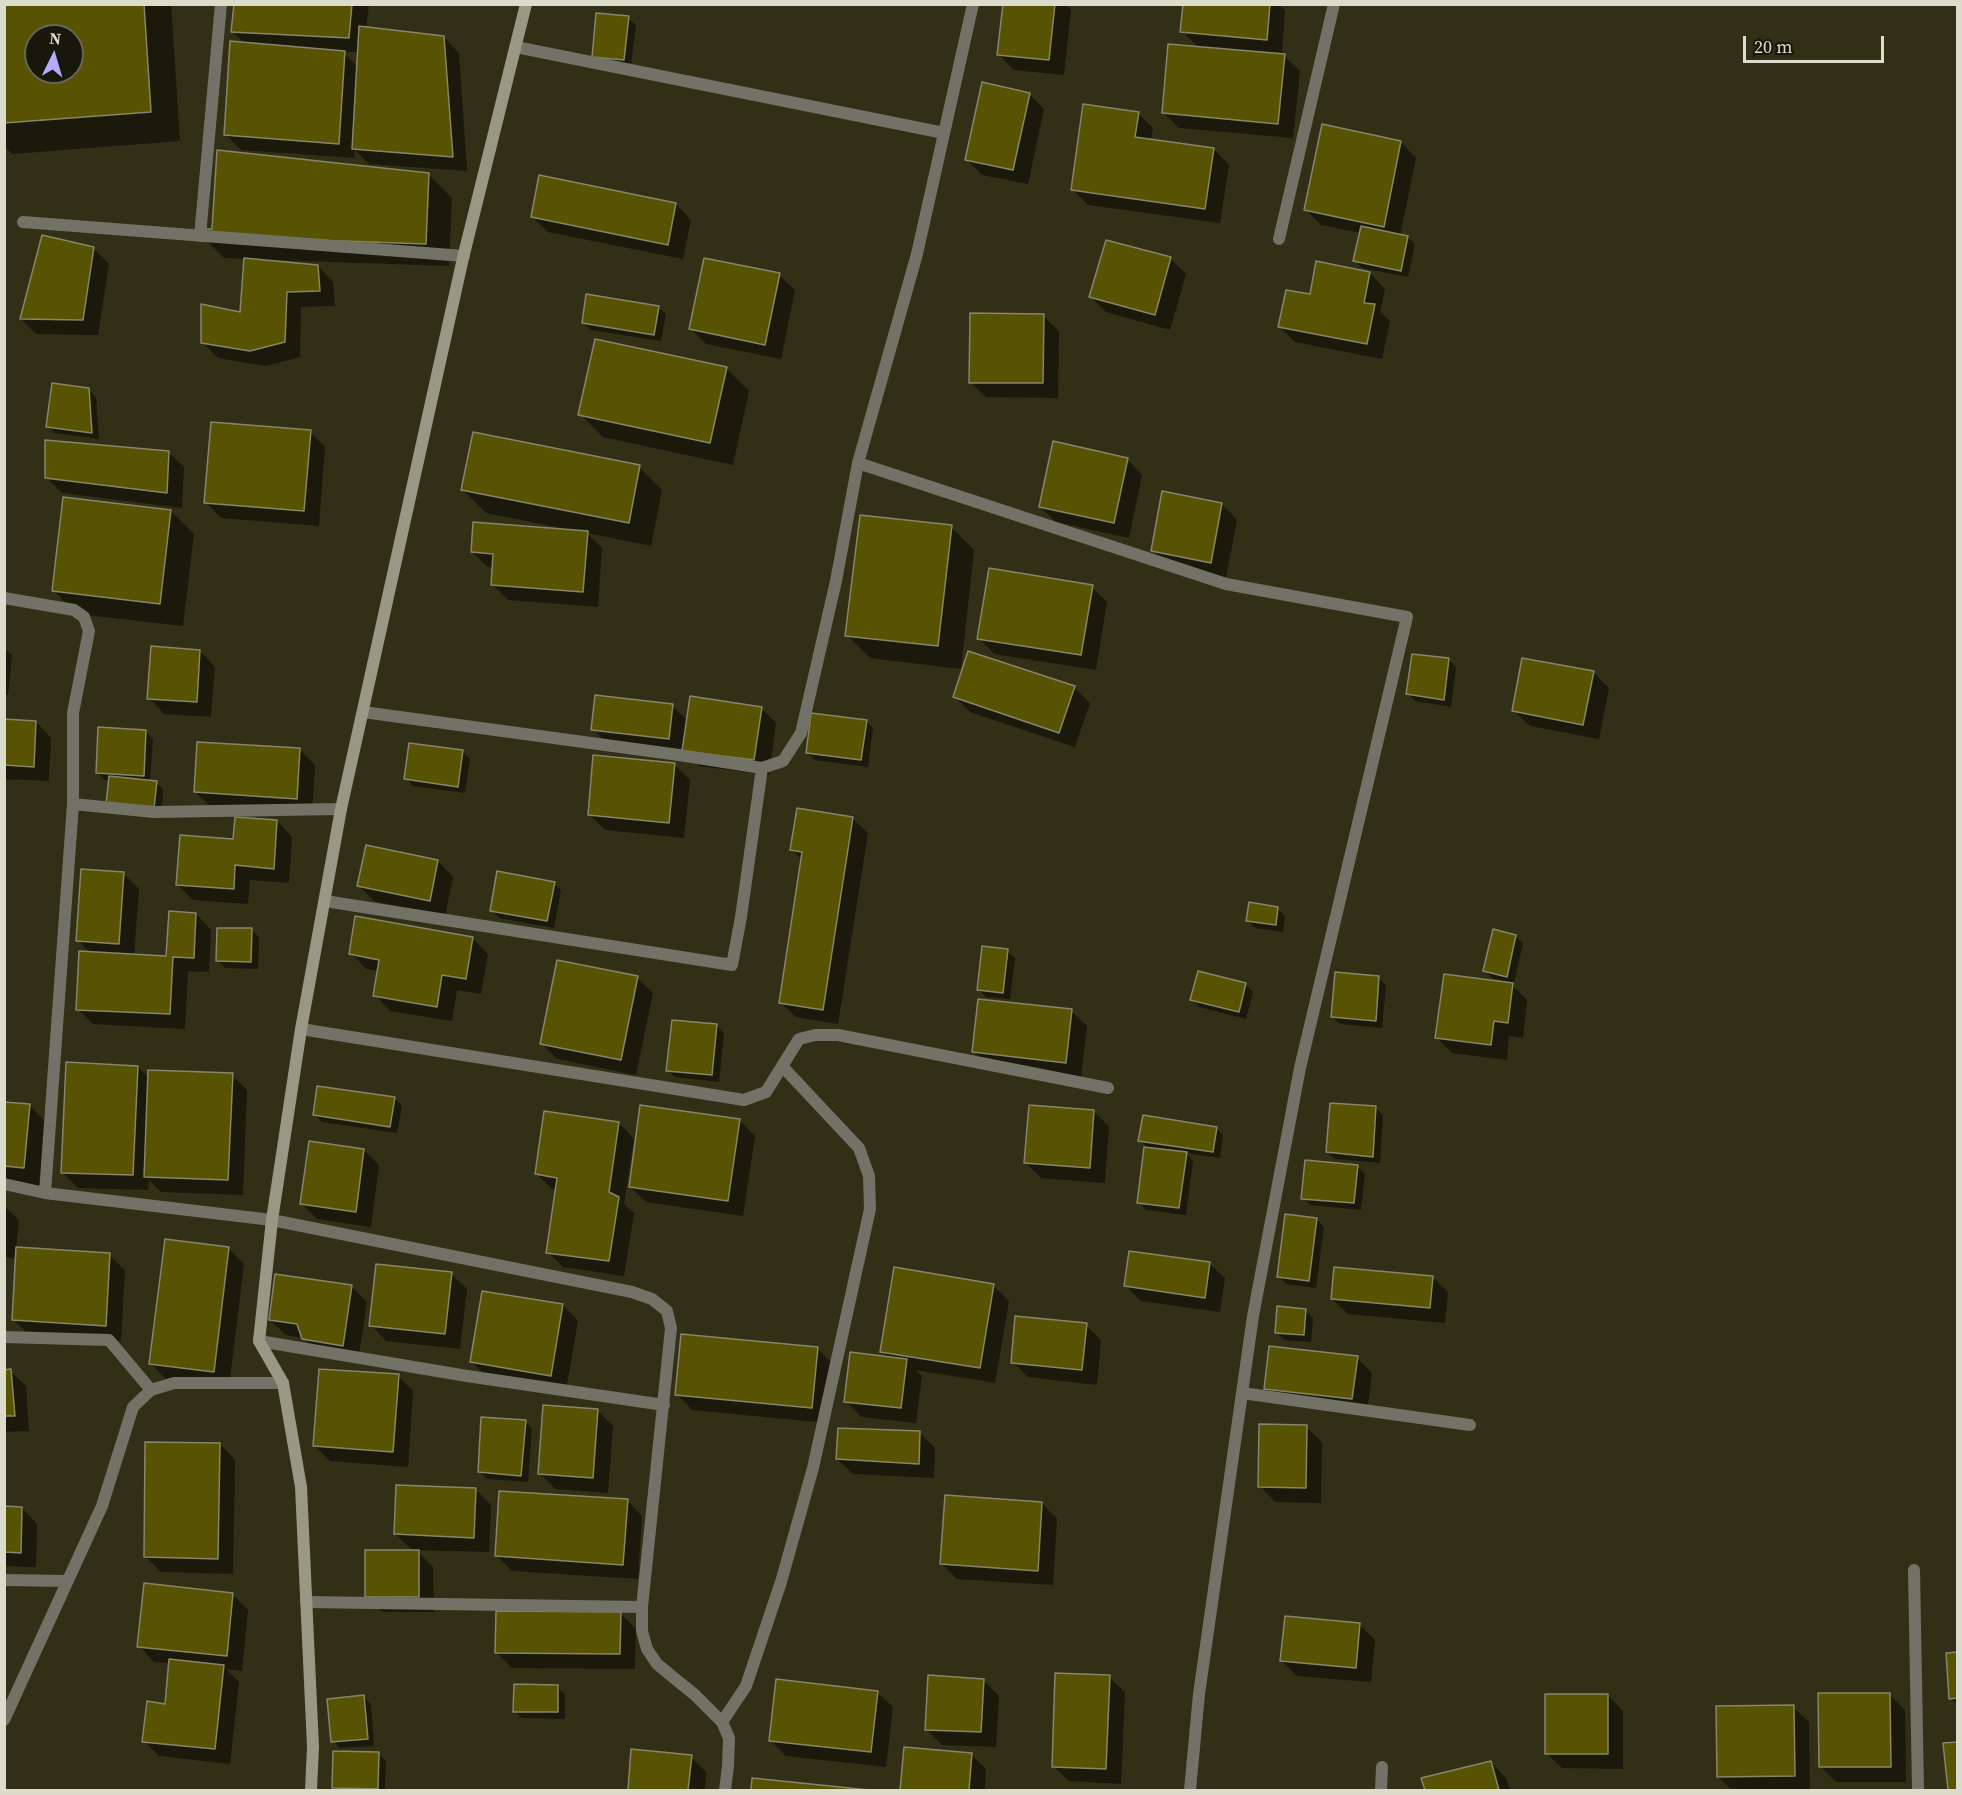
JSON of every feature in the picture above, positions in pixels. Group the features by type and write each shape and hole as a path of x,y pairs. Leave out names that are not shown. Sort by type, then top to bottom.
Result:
{"main road":[{"path":"311,1791 313,1747 301,1487 283,1383 260,1341 272,1220 301,1029 341,809 464,256 526,4"}],"street":[{"path":"200,236 221,4"},
{"path":"363,712 762,768 783,761 801,733 836,581 858,463 917,254 973,4"},
{"path":"1279,239 1334,4"},
{"path":"516,47 944,133"},
{"path":"23,222 464,256"},
{"path":"858,463 1226,584 1407,617 1300,1068 1253,1316 1199,1695 1190,1791"},
{"path":"4,598 74,610 84,617 89,631 73,713 73,804 45,1193"},
{"path":"325,901 732,965 762,768"},
{"path":"73,804 154,812 341,809"},
{"path":"301,1029 744,1100 766,1092 799,1039 815,1035 838,1035 1108,1088"},
{"path":"722,1722 746,1686 781,1582 813,1468 870,1209 869,1176 859,1148 782,1066"},
{"path":"4,1184 45,1193 272,1220 632,1292 652,1299 667,1311 671,1328 642,1607 642,1631 647,1648 657,1664 695,1695 722,1722 729,1738 725,1791"},
{"path":"4,1337 109,1341 151,1390"},
{"path":"260,1341 455,1374 664,1405"},
{"path":"4,1720 102,1506 133,1407 151,1390 174,1383 283,1383"},
{"path":"1242,1393 1470,1425"},
{"path":"1914,1570 1918,1791"},
{"path":"4,1580 68,1581"},
{"path":"306,1602 642,1607"},
{"path":"1381,1791 1382,1767"}],"building":[{"path":"4,4 144,4 151,112 4,123"},
{"path":"234,4 352,4 349,38 231,32"},
{"path":"1003,4 1055,4 1049,60 997,55"},
{"path":"1183,4 1270,4 1267,40 1180,32"},
{"path":"596,13 629,16 624,60 592,57"},
{"path":"359,26 444,36 453,157 352,149"},
{"path":"230,41 345,51 339,144 224,135"},
{"path":"1168,44 1285,54 1278,124 1162,113"},
{"path":"982,82 1030,93 1013,170 965,160"},
{"path":"1083,104 1139,112 1135,137 1214,148 1205,209 1071,190"},
{"path":"1322,124 1401,141 1384,227 1304,210"},
{"path":"217,150 429,173 426,244 200,236 200,229 212,229"},
{"path":"539,175 676,203 668,245 531,217"},
{"path":"1361,226 1408,236 1401,271 1353,261"},
{"path":"42,235 94,247 83,320 20,319"},
{"path":"1106,240 1171,257 1155,315 1089,297"},
{"path":"244,258 318,265 320,291 287,292 285,342 250,351 201,343 201,304 240,312"},
{"path":"704,258 780,273 765,345 689,329"},
{"path":"1316,261 1370,272 1364,303 1375,304 1367,344 1278,327 1286,290 1310,294"},
{"path":"586,294 659,306 654,335 582,323"},
{"path":"970,313 1044,314 1043,383 969,383"},
{"path":"595,339 727,367 710,443 578,415"},
{"path":"52,383 89,388 92,433 46,427"},
{"path":"211,422 311,430 304,511 204,503"},
{"path":"473,432 640,465 629,523 461,490"},
{"path":"45,440 169,451 167,493 45,478"},
{"path":"1053,441 1128,458 1114,523 1039,507"},
{"path":"1162,491 1222,503 1211,563 1151,551"},
{"path":"63,497 171,510 160,604 52,591"},
{"path":"860,515 952,525 938,646 845,636"},
{"path":"473,522 588,531 583,592 491,585 493,554 471,552"},
{"path":"989,568 1093,585 1081,655 977,639"},
{"path":"151,646 200,650 197,702 147,699"},
{"path":"968,651 1075,686 1059,733 953,697"},
{"path":"1412,654 1449,658 1444,700 1406,694"},
{"path":"1522,658 1594,671 1583,725 1512,711"},
{"path":"595,695 673,704 669,739 591,730"},
{"path":"690,696 762,707 754,760 682,751"},
{"path":"811,713 867,720 861,760 806,753"},
{"path":"4,719 36,721 34,767 4,765"},
{"path":"98,727 146,730 144,776 96,773"},
{"path":"197,742 300,748 297,799 194,792"},
{"path":"409,743 463,750 458,787 404,779"},
{"path":"593,755 675,763 669,823 588,815"},
{"path":"109,776 157,781 154,808 106,804"},
{"path":"797,808 853,817 823,1010 779,1003 802,852 790,850"},
{"path":"235,817 277,820 274,869 235,865 234,889 176,885 180,835 233,839"},
{"path":"366,845 438,860 430,901 357,886"},
{"path":"81,869 124,872 119,944 76,941"},
{"path":"497,871 555,882 547,921 490,911"},
{"path":"1249,902 1278,907 1276,925 1246,921"},
{"path":"169,911 196,913 194,958 173,957 170,1014 76,1010 79,951 166,956"},
{"path":"355,916 473,937 466,979 442,975 437,1007 373,996 379,960 349,954"},
{"path":"217,928 252,928 251,962 216,961"},
{"path":"1493,929 1516,935 1507,977 1483,971"},
{"path":"982,946 1008,949 1003,993 977,990"},
{"path":"557,960 638,976 621,1060 540,1044"},
{"path":"1198,971 1246,983 1239,1012 1190,1000"},
{"path":"1335,972 1379,976 1376,1021 1331,1017"},
{"path":"1444,974 1513,983 1508,1023 1494,1021 1491,1045 1435,1038"},
{"path":"978,999 1072,1009 1066,1063 972,1052"},
{"path":"672,1020 717,1024 712,1075 666,1071"},
{"path":"66,1062 138,1066 133,1175 61,1173"},
{"path":"148,1070 233,1073 228,1180 144,1177"},
{"path":"317,1086 395,1097 390,1127 313,1115"},
{"path":"4,1102 30,1104 24,1168 4,1166"},
{"path":"1330,1103 1376,1106 1373,1157 1326,1152"},
{"path":"640,1105 740,1119 728,1201 629,1187"},
{"path":"1029,1105 1094,1110 1090,1168 1024,1163"},
{"path":"544,1111 619,1122 609,1192 619,1197 609,1261 546,1253 557,1178 535,1174"},
{"path":"1143,1115 1217,1127 1213,1152 1138,1141"},
{"path":"309,1141 364,1149 356,1212 300,1204"},
{"path":"1144,1147 1187,1152 1179,1208 1137,1203"},
{"path":"1305,1160 1358,1165 1354,1203 1301,1199"},
{"path":"1285,1214 1317,1218 1309,1281 1277,1277"},
{"path":"165,1239 229,1247 214,1372 149,1364"},
{"path":"16,1247 110,1253 106,1326 12,1320"},
{"path":"1129,1251 1210,1262 1205,1298 1124,1286"},
{"path":"376,1264 452,1272 445,1334 369,1326"},
{"path":"894,1267 994,1284 980,1368 880,1352"},
{"path":"1334,1267 1433,1276 1430,1308 1331,1299"},
{"path":"275,1274 352,1285 343,1346 302,1339 297,1324 269,1320"},
{"path":"482,1291 563,1304 551,1376 470,1362"},
{"path":"1277,1306 1306,1309 1304,1335 1275,1333"},
{"path":"1015,1316 1087,1323 1082,1370 1011,1363"},
{"path":"681,1334 818,1347 812,1408 675,1395"},
{"path":"1269,1346 1358,1356 1352,1399 1264,1389"},
{"path":"850,1352 907,1359 901,1408 844,1402"},
{"path":"11,1369 15,1416 4,1416 4,1370"},
{"path":"319,1369 399,1374 393,1452 313,1446"},
{"path":"543,1405 598,1409 593,1478 538,1474"},
{"path":"481,1417 526,1420 521,1476 478,1472"},
{"path":"1259,1424 1307,1425 1306,1488 1258,1487"},
{"path":"838,1428 920,1431 919,1464 836,1459"},
{"path":"145,1442 220,1443 218,1559 144,1557"},
{"path":"396,1485 476,1488 474,1538 394,1534"},
{"path":"499,1491 628,1499 623,1565 495,1556"},
{"path":"945,1495 1042,1502 1038,1571 940,1564"},
{"path":"4,1506 22,1507 21,1553 4,1552"},
{"path":"365,1550 419,1550 419,1597 365,1597"},
{"path":"144,1583 233,1593 227,1656 137,1647"},
{"path":"496,1611 621,1612 620,1654 495,1653"},
{"path":"1285,1616 1360,1623 1356,1668 1280,1661"},
{"path":"1958,1652 1958,1698 1949,1699 1946,1653"},
{"path":"169,1659 224,1665 215,1749 142,1742 147,1701 165,1704"},
{"path":"1055,1673 1110,1675 1106,1769 1052,1767"},
{"path":"928,1675 984,1679 981,1732 925,1730"},
{"path":"776,1679 878,1691 871,1752 769,1741"},
{"path":"514,1684 558,1685 558,1712 513,1712"},
{"path":"1818,1693 1890,1693 1891,1767 1819,1767"},
{"path":"1545,1694 1608,1694 1608,1754 1545,1754"},
{"path":"364,1695 368,1739 331,1742 327,1699"},
{"path":"1794,1705 1795,1776 1717,1777 1716,1706"},
{"path":"1958,1742 1958,1790 1948,1790 1943,1743"},
{"path":"904,1747 972,1753 969,1790 900,1790"},
{"path":"631,1749 692,1755 688,1790 628,1790"},
{"path":"333,1751 379,1752 378,1789 332,1788"},
{"path":"1491,1761 1499,1790 1425,1790 1421,1778"},
{"path":"752,1778 869,1790 751,1790"}]}
